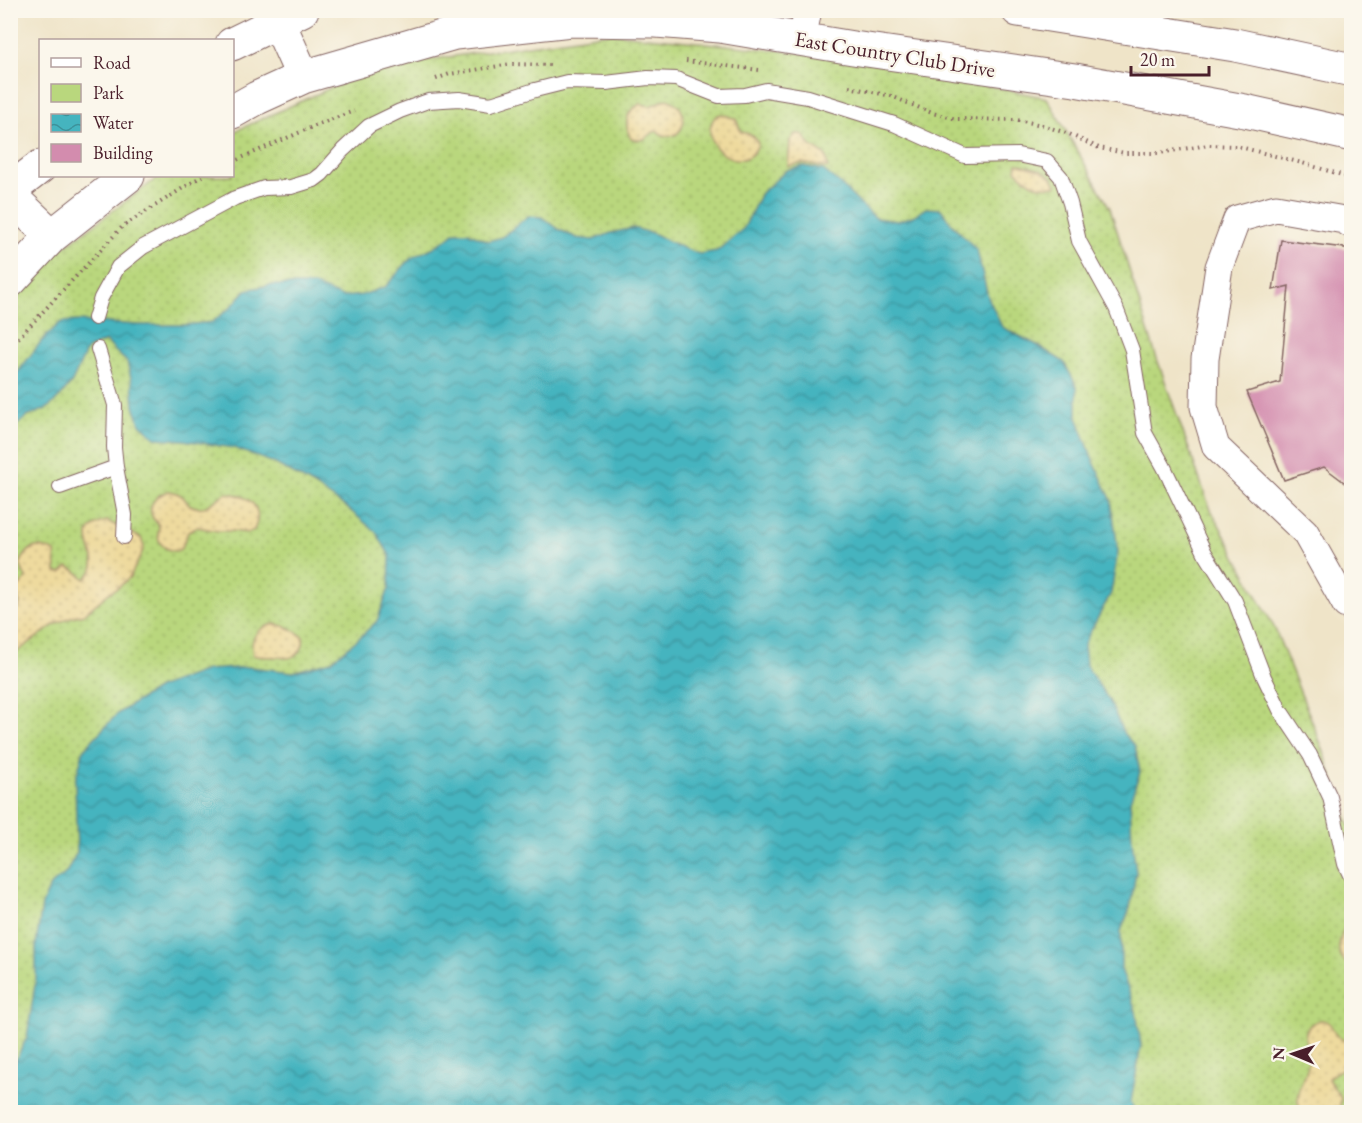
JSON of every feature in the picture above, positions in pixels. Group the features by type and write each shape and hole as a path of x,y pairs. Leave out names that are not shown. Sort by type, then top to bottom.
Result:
{"street":[{"path":"1018,10 1235,45 1352,70"},
{"path":"234,43 281,13 303,77"},
{"name":"East Country Club Drive","path":"234,111 303,77 454,33 571,20 656,21 720,26 805,25 1075,81 1245,111 1352,135"},
{"path":"10,190 39,168"},
{"path":"10,281 52,236 127,177"},
{"path":"10,196 52,236"},
{"path":"1346,605 1305,532 1216,447 1204,407 1205,359 1219,267 1238,219 1276,208 1344,220 1352,225"}],"lane":[{"path":"95,318 101,298 118,267 143,247 236,198 264,188 291,187 314,180 369,126 428,101 459,99 491,104 567,82 606,83 648,78 676,79 719,96 745,95 766,90 808,97 894,124 965,156 1018,155 1047,162 1061,177 1079,241 1116,308 1132,350 1145,433 1164,466 1205,553 1235,601 1264,677 1280,710 1310,755 1330,797 1345,864 1352,879"},
{"path":"98,349 115,405 114,447 125,515 124,537"},
{"path":"60,487 116,467"}],"green space":[{"path":"609,33 851,58 1047,98 1110,208 1155,353 1209,506 1275,629 1321,744 1351,830 1351,1112 11,1112 10,302 41,264 159,177 234,177 234,132 375,68"}],"sand":[{"path":"667,99 681,110 683,123 681,129 672,136 662,135 657,131 641,140 631,139 627,119 632,110 641,104 650,106"},
{"path":"722,114 736,119 741,132 754,137 758,144 752,154 735,159 718,150 710,132 714,119"},
{"path":"795,134 802,134 810,145 826,156 828,168 802,163 788,166 790,141"},
{"path":"1017,163 1041,170 1052,177 1056,186 1038,186 1030,182 1016,170"},
{"path":"169,491 180,495 188,504 199,507 208,505 226,493 241,496 256,508 257,522 254,530 248,533 197,527 188,532 178,551 167,549 161,544 158,534 159,525 153,519 151,507 154,500"},
{"path":"107,521 141,538 144,547 130,577 84,614 54,625 11,656 11,611 19,607 20,603 14,593 26,578 20,564 27,553 30,549 38,547 49,549 55,552 56,572 61,573 68,567 85,579 92,571 93,562 89,532 95,526"},
{"path":"274,624 290,628 303,637 302,648 297,654 287,658 253,655 253,638 263,628"},
{"path":"1352,912 1351,966 1343,960 1339,949 1341,936"},
{"path":"1320,1020 1329,1023 1336,1035 1349,1044 1352,1058 1347,1066 1328,1079 1341,1098 1339,1112 1301,1112 1298,1093 1308,1066 1306,1032 1311,1024"}],"water":[{"path":"804,166 823,170 876,218 898,221 926,208 941,209 977,250 988,297 1002,327 1064,362 1077,387 1077,417 1111,499 1118,551 1111,593 1084,644 1086,666 1109,700 1124,734 1135,746 1140,772 1130,801 1136,872 1130,908 1121,931 1121,969 1136,1011 1141,1045 1131,1102 1135,1112 11,1112 10,1072 27,1037 36,978 36,944 42,905 50,886 66,873 77,852 75,781 84,749 118,713 158,688 206,670 250,667 293,672 331,661 377,621 389,588 390,556 376,532 346,507 313,485 274,463 234,448 156,438 140,424 134,406 127,362 106,341 87,349 72,382 61,396 48,408 27,417 11,430 11,381 43,339 61,322 184,325 212,322 230,308 246,290 270,285 313,285 342,297 362,295 385,287 411,258 434,247 455,232 468,232 488,241 502,237 528,216 542,217 560,230 577,238 593,240 633,228 652,233 699,254 717,251 744,228 761,193 787,170"}],"building":[{"path":"1281,240 1352,249 1352,488 1324,467 1284,480 1247,392 1280,382 1289,286 1273,290"}]}
